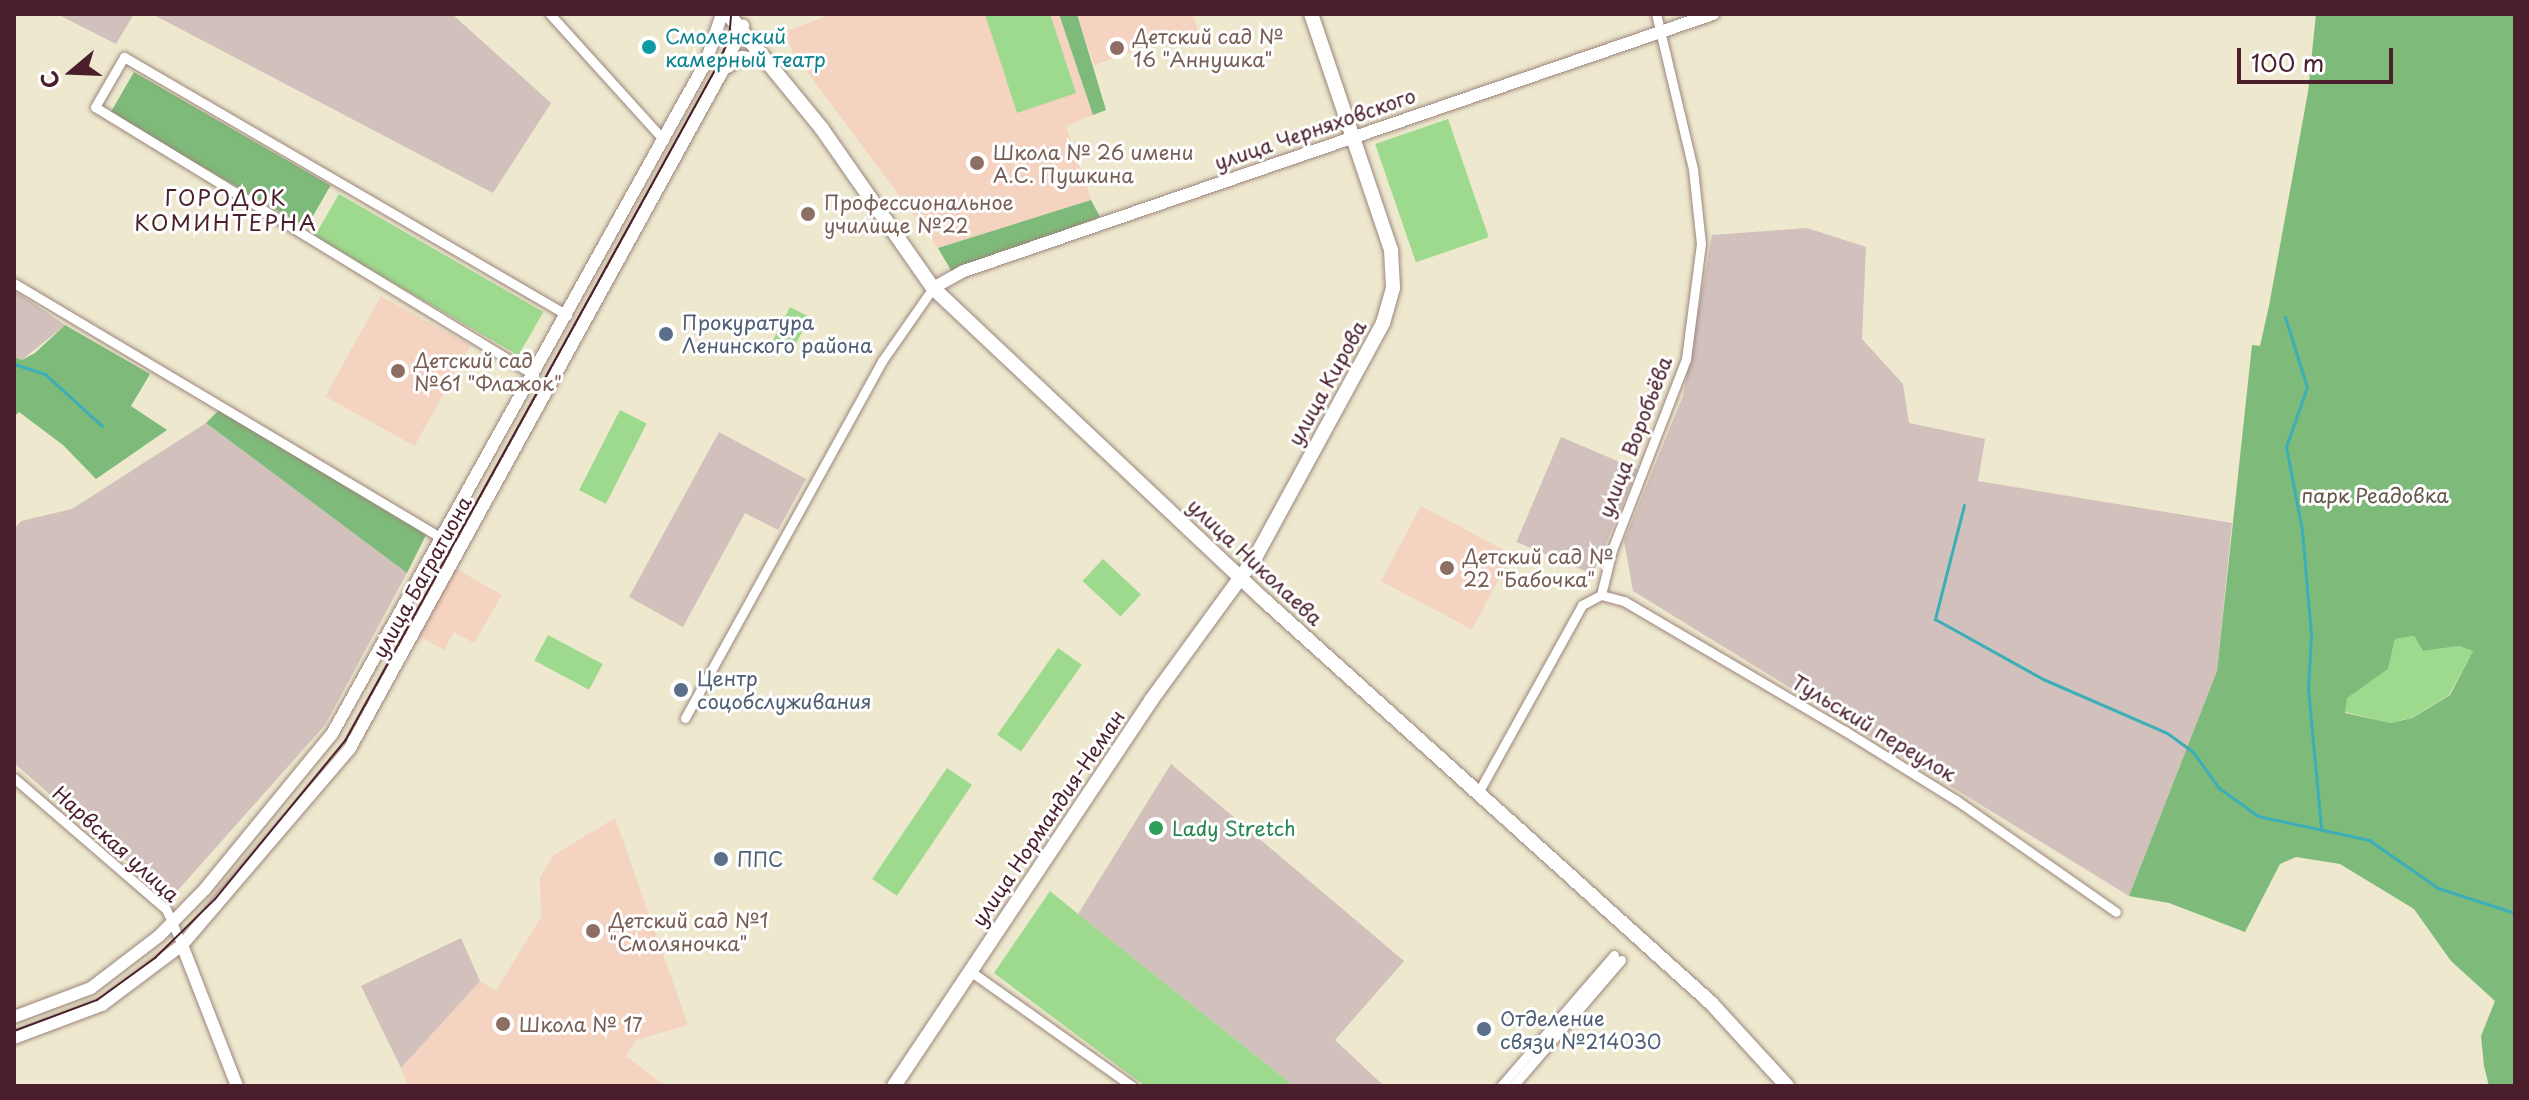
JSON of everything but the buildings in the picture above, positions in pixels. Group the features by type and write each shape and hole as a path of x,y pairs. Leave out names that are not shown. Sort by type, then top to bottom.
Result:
{"main road":[{"name":"улица Багратиона","path":"14,1017 91,988 174,921 332,734 664,140 719,35 725,14"},
{"name":"улица Николаева","path":"725,14 740,26 771,62 933,288 1242,578 1731,1022 1787,1086"},
{"name":"улица Кирова","path":"1242,578 1383,323 1390,300 1391,250 1311,14"},
{"name":"улица Черняховского","path":"933,288 964,271 1713,14"},
{"name":"улица Багратиона","path":"14,1038 102,1005 182,945 350,748 722,72 740,26"},
{"path":"719,35 740,26"},
{"path":"722,72 742,57 771,62"},
{"name":"улица Нормандия-Неман","path":"894,1086 1152,699 1242,578"},
{"path":"182,945 237,1086"}],"street":[{"path":"550,14 664,140"},
{"name":"улица Воробьёва","path":"1601,595 1612,550 1686,359 1701,244 1693,169 1656,14"},
{"path":"534,375 95,107 124,57 567,315"},
{"path":"14,283 460,549"},
{"path":"685,718 879,367 933,288"},
{"path":"1479,791 1582,605 1601,595"},
{"name":"Тульский переулок","path":"1601,595 1624,601 1845,731 1956,800 2116,912"},
{"name":"Нарвская улица","path":"14,778 174,921 182,945"},
{"path":"1501,1086 1617,958 1513,1086"},
{"path":"970,971 1132,1086"}],"shaded area":[{"path":"57,14 134,14 116,44"},
{"path":"152,14 452,14 551,103 493,193"},
{"name":"Школа № 26 имени А.С. Пушкина","path":"832,14 1059,14 1093,115 1066,126 1091,200 938,248 794,54 784,32"},
{"name":"Детский сад № 16 \"Аннушка\"","path":"1077,14 1192,14 1198,30 1094,65"},
{"path":"1807,228 1866,247 1862,339 1903,384 1909,423 1985,439 1978,481 2232,523 2217,671 2129,896 1633,591 1624,541 1683,396 1712,235"},
{"path":"14,290 65,325 22,360 14,357"},
{"name":"Детский сад №61 \"Флажок\"","path":"381,296 470,345 414,446 325,397"},
{"path":"206,423 407,573 325,725 170,899 14,763 14,529 21,521 72,509"},
{"path":"719,432 806,479 778,530 745,513 683,627 629,597"},
{"path":"1561,437 1637,469 1593,574 1516,542"},
{"name":"Детский сад № 22 \"Бабочка\"","path":"1421,506 1512,554 1472,629 1381,581"},
{"path":"455,568 502,595 474,643 454,632 444,650 417,635"},
{"path":"1171,764 1404,961 1335,1040 1384,1086 1294,1086 1078,914"},
{"name":"Детский сад №1 \"Смоляночка\"","path":"615,818 688,1025 636,1040 626,1056 665,1086 408,1086 401,1068 480,981 496,991 541,917 540,877 554,855"},
{"path":"461,938 480,981 401,1068 361,986"}],"green space":[{"path":"985,14 1050,14 1076,93 1017,113"},
{"path":"1059,14 1077,14 1106,110 1093,115"},
{"name":"парк Реадовка","path":"2316,14 2515,14 2515,1086 2489,1086 2484,1066 2481,1036 2495,1001 2451,961 2414,909 2340,864 2296,857 2280,864 2245,932 2169,903 2129,896 2217,671 2252,345 2260,346 2269,306 2308,92","holes":["2414,636 2423,651 2459,646 2473,651 2450,695 2412,718 2391,723 2345,713 2347,698 2388,669 2395,639"]},
{"path":"134,72 331,186 307,227 110,114"},
{"path":"1448,119 1489,237 1416,262 1375,144"},
{"path":"339,194 543,312 518,355 314,237"},
{"path":"1091,200 1100,217 952,272 938,248"},
{"path":"790,307 810,317 792,351 773,341"},
{"path":"65,325 150,374 131,406 167,430 96,479 63,445 19,412 14,417 14,357 22,360 35,353"},
{"path":"221,408 426,535 407,573 206,423"},
{"path":"620,410 647,424 606,504 579,490"},
{"path":"1103,559 1141,594 1121,616 1083,581"},
{"path":"548,635 603,664 589,690 534,661"},
{"path":"2414,636 2423,651 2459,646 2473,651 2449,695 2411,718 2390,723 2345,712 2346,698 2388,669 2395,639"},
{"path":"1058,648 1082,665 1021,751 997,735"},
{"path":"947,768 972,785 897,896 872,879"},
{"path":"1050,891 1294,1086 1145,1086 994,973"}],"waterway":[{"path":"2285,317 2307,387 2286,447 2302,530 2311,636 2308,688 2321,828"},
{"path":"14,364 45,374 102,426"},
{"path":"1964,505 1935,619 2043,679 2167,733 2193,752 2219,788 2258,816 2369,840 2438,888 2515,913"}],"tram line":[{"path":"14,1031 97,1000 155,958 215,899 345,741 716,68 729,39 731,14"}],"place":[{"name":"Смоленский камерный театр","path":"649,47"},
{"name":"Детский сад № 16 \"Аннушка\"","path":"1117,48"},
{"name":"Школа № 26 имени А.С. Пушкина","path":"977,163"},
{"name":"Профессиональное училище №22","path":"808,214"},
{"name":"Прокуратура Ленинского района","path":"666,334"},
{"name":"Детский сад №61 \"Флажок\"","path":"398,371"},
{"name":"Детский сад № 22 \"Бабочка\"","path":"1447,568"},
{"name":"Центр соцобслуживания","path":"681,690"},
{"name":"Lady Stretch","path":"1156,828"},
{"name":"ППС","path":"721,859"},
{"name":"Детский сад №1 \"Смоляночка\"","path":"593,931"},
{"name":"Школа № 17","path":"503,1024"},
{"name":"Отделение связи №214030","path":"1484,1029"}],"district":[{"name":"ГОРОДОК КОМИНТЕРНА","path":"226,208"}]}
